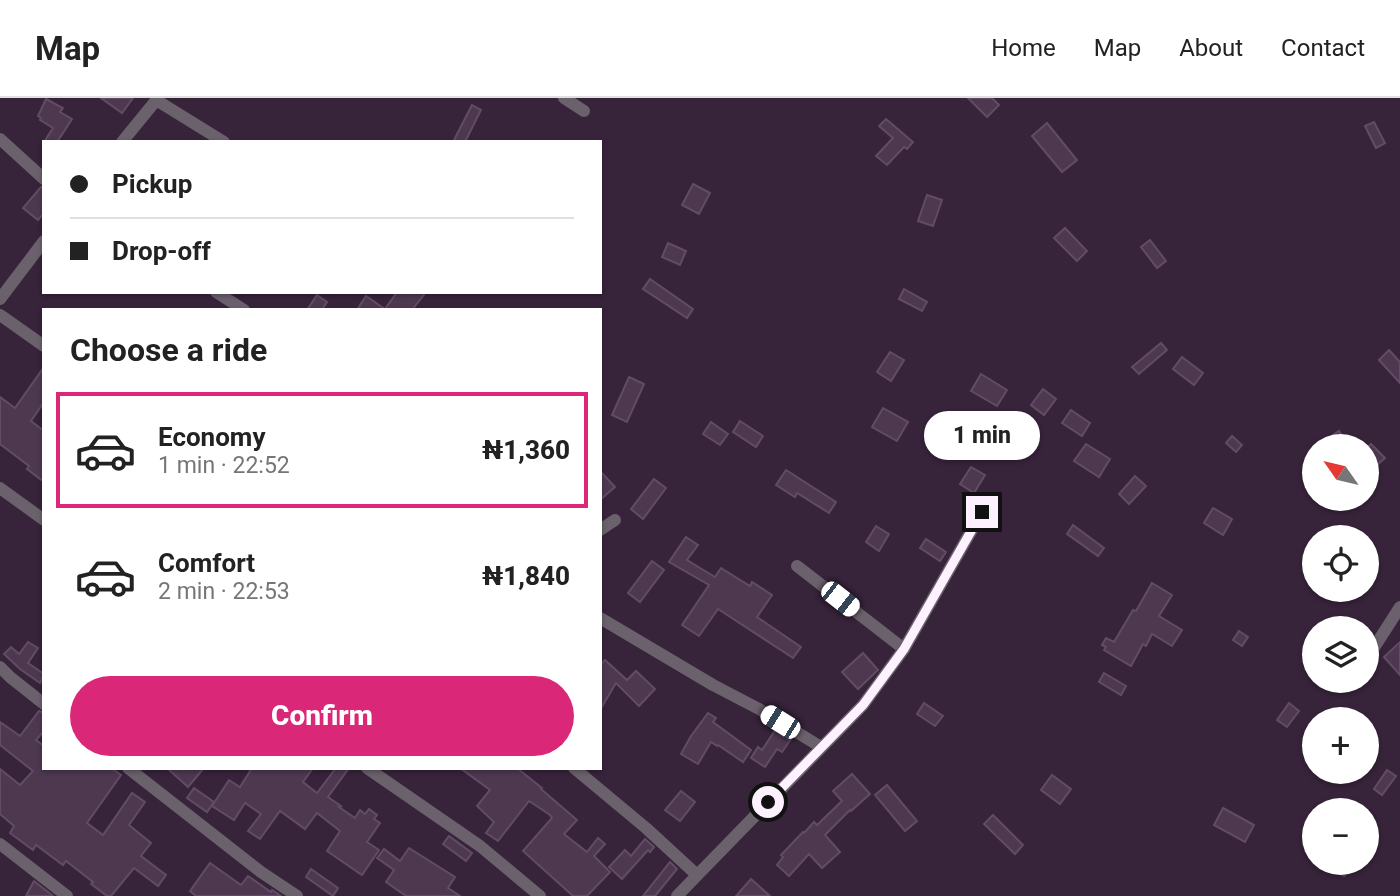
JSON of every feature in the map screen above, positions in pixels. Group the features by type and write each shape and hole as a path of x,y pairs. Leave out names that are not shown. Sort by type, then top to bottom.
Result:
{"street":[{"path":"564,98 584,111"},
{"path":"124,140 157,99 221,140"},
{"path":"0,139 42,177"},
{"path":"0,299 42,243"},
{"path":"219,294 241,308"},
{"path":"0,316 42,345"},
{"path":"0,488 42,519"},
{"path":"677,896 863,705 904,649 982,512"},
{"path":"602,529 615,520"},
{"path":"797,566 904,649"},
{"path":"1379,640 1400,607"},
{"path":"602,619 821,747"},
{"path":"0,667 42,702"},
{"path":"131,770 261,872 297,896"},
{"path":"370,770 480,846 540,896"},
{"path":"575,770 646,828 697,875"},
{"path":"0,844 67,896"}],"building":[{"path":"101,98 133,98 122,113"},
{"path":"968,98 992,98 999,105 987,117"},
{"path":"46,99 63,108 60,112 72,119 58,140 45,140 53,128 38,116"},
{"path":"472,105 481,110 466,140 454,140"},
{"path":"886,119 913,142 907,149 904,147 887,165 876,156 893,138 879,126"},
{"path":"1374,122 1385,143 1376,148 1365,126"},
{"path":"1047,123 1077,160 1062,172 1032,136"},
{"path":"693,184 710,193 699,214 682,205"},
{"path":"42,187 42,215 38,220 23,208"},
{"path":"927,195 942,200 933,226 918,221"},
{"path":"1065,228 1087,251 1077,261 1054,238"},
{"path":"1150,240 1166,261 1157,268 1141,247"},
{"path":"668,243 686,251 680,265 662,257"},
{"path":"650,279 693,309 687,318 643,289"},
{"path":"904,289 927,302 922,311 899,299"},
{"path":"396,294 424,294 414,308 386,308"},
{"path":"317,295 327,302 323,308 308,308"},
{"path":"366,296 384,308 358,308"},
{"path":"1161,343 1167,350 1139,374 1132,367"},
{"path":"1389,350 1400,362 1400,383 1379,360"},
{"path":"890,352 904,360 891,381 877,372"},
{"path":"1182,357 1203,373 1194,385 1173,369"},
{"path":"42,370 42,405 31,421 42,429 42,480 27,469 29,466 0,444 0,397 15,408"},
{"path":"981,374 1007,390 997,406 971,391"},
{"path":"629,377 644,384 627,422 612,415"},
{"path":"1043,389 1056,399 1044,415 1031,405"},
{"path":"883,408 908,422 897,441 872,427"},
{"path":"1071,410 1090,423 1082,436 1062,423"},
{"path":"740,421 763,436 756,447 733,432"},
{"path":"711,422 728,434 720,445 703,434"},
{"path":"1232,436 1242,445 1236,452 1226,443"},
{"path":"1086,444 1110,459 1099,477 1074,461"},
{"path":"1379,452 1385,458 1379,463"},
{"path":"971,467 985,475 974,493 960,484"},
{"path":"786,470 836,502 829,513 797,493 795,497 776,485"},
{"path":"602,473 615,487 602,498"},
{"path":"1135,476 1146,486 1129,504 1119,494"},
{"path":"654,479 666,488 643,519 631,509"},
{"path":"1213,508 1232,519 1223,535 1204,523"},
{"path":"1073,525 1104,548 1098,556 1067,534"},
{"path":"876,526 889,534 879,551 866,542"},
{"path":"686,537 698,545 687,560 715,577 721,568 750,586 752,582 772,595 757,617 801,647 793,658 718,609 699,636 682,625 709,585 669,562"},
{"path":"926,539 946,552 940,561 920,548"},
{"path":"652,561 664,570 640,602 628,593"},
{"path":"1152,583 1172,595 1159,616 1182,630 1172,646 1152,634 1131,666 1104,650 1106,647 1102,645 1106,638 1114,642"},
{"path":"1239,631 1248,637 1242,646 1233,640"},
{"path":"28,642 38,648 28,663 42,673 40,683 4,654 11,647 19,654"},
{"path":"1400,642 1400,675 1384,657"},
{"path":"863,653 878,670 858,689 842,672"},
{"path":"605,660 627,680 636,671 655,689 639,706 616,683 602,707 602,663"},
{"path":"1104,673 1126,686 1121,695 1099,682"},
{"path":"924,703 943,716 935,726 917,714"},
{"path":"1289,703 1299,711 1287,727 1277,720"},
{"path":"39,711 42,712 42,733 36,740 42,744 42,770 114,770 121,775 87,823 103,835 132,793 145,802 129,825 151,843 141,856 166,875 158,886 134,868 111,896 107,896 66,861 63,865 36,845 33,850 10,833 14,826 0,814 0,769 20,785 33,771 0,745 0,722 20,736"},
{"path":"708,713 716,718 713,722 751,750 743,762 711,742 698,764 681,754"},
{"path":"776,729 791,739 782,752 777,749 765,767 751,758 758,747 762,750"},
{"path":"169,770 202,770 188,787"},
{"path":"251,770 312,770 303,782 317,793 334,770 348,770 328,797 355,818 360,810 365,814 369,809 377,815 374,819 380,823 367,842 379,850 362,875 327,851 340,831 317,813 305,829 280,811 260,839 248,831 261,814 245,803 234,820 212,806 229,780 240,787"},
{"path":"463,770 520,770 577,820 564,834 587,852 598,838 605,844 594,856 610,872 587,896 573,896 523,851 552,818 550,815 529,801 498,841 486,833 494,822 477,806 490,790"},
{"path":"1387,770 1396,776 1382,795 1374,789"},
{"path":"852,774 870,794 825,835 840,852 822,868 809,854 789,876 777,865 783,857 781,855 814,822 817,825 842,801 833,791"},
{"path":"1052,775 1071,789 1060,804 1041,790"},
{"path":"887,785 917,821 905,831 875,795"},
{"path":"194,788 214,802 207,812 187,798"},
{"path":"681,791 695,802 680,821 665,810"},
{"path":"1223,808 1254,825 1245,842 1214,825"},
{"path":"993,815 1023,845 1015,854 984,824"},
{"path":"449,836 472,853 466,861 443,844"},
{"path":"645,839 654,847 650,852 648,850 622,879 609,867 625,850 631,856"},
{"path":"409,848 455,877 448,888 460,896 406,896 386,882 394,870 377,858 384,849 400,861"},
{"path":"670,862 677,869 655,896 643,896"},
{"path":"210,863 241,885 248,876 281,896 196,896 190,891"},
{"path":"311,869 338,888 333,896 306,877"},
{"path":"751,879 770,896 736,896"},
{"path":"34,881 53,896 26,896"}],"route":[{"path":"768,802 863,705 904,649 982,512"}]}
